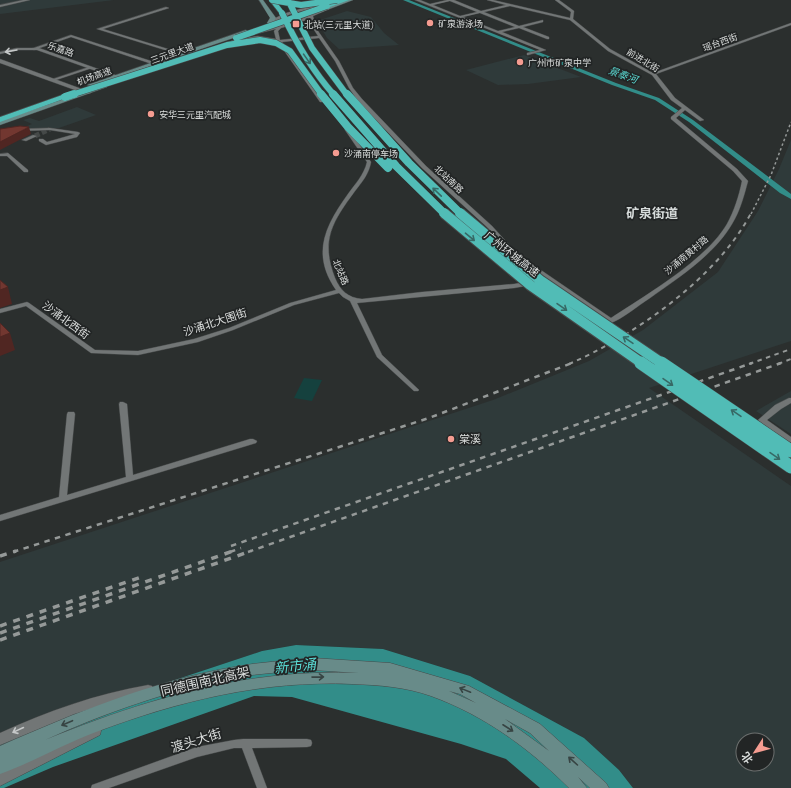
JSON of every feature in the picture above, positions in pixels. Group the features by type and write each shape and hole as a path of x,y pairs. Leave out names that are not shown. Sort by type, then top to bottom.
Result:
{"highway":[{"path":"272,0 301,5 337,0"},
{"path":"272,0 282,13"},
{"name":"广州环城高速","path":"277,0 297,45 324,84 396,166 455,224 530,285 791,467"},
{"name":"广州环城高速","path":"288,0 302,33 324,66 357,106 410,165 446,201 541,281 791,451"},
{"path":"196,52 288,17 296,9 294,0"},
{"path":"196,52 346,0"},
{"path":"306,1 306,22 324,66"},
{"path":"66,97 231,44 255,41 280,45 290,51 318,91 372,152 455,224"},
{"name":"机场高速","path":"0,120 196,52"}],"main road":[{"path":"261,0 273,18 270,23"},
{"name":"三元里大道","path":"0,117 66,97 88,93 326,7 340,0"},
{"name":"三元里大道","path":"0,123 66,97 77,90 115,76 270,23 351,0"},
{"name":"同德围南北高架","path":"0,753 94,712 177,686 245,671 308,664 365,664 416,673 442,680 470,692 516,716 564,752 601,788"},
{"name":"同德围南北高架","path":"0,768 53,742 138,710 220,688 296,678 379,679 413,686 448,697 483,714 525,740 579,788"}],"street":[{"path":"0,6 28,0"},
{"path":"417,0 544,50 528,54"},
{"path":"429,5 451,0 548,38"},
{"path":"490,0 571,19 573,12 557,0"},
{"path":"459,17 511,5"},
{"path":"258,32 279,28 312,17 326,7"},
{"path":"167,8 99,29 180,54"},
{"name":"北站南路","path":"312,17 313,25 337,61 350,88 443,186 490,227 517,255 548,279 612,321"},
{"name":"前进北街","path":"571,19 609,50 653,74 683,110 702,120"},
{"path":"498,32 542,21"},
{"name":"瑶台西街","path":"653,74 791,24"},
{"path":"279,28 275,33 279,40"},
{"path":"33,49 71,36 153,63"},
{"path":"233,41 258,37 279,40 320,37"},
{"name":"北站路","path":"279,40 310,85 364,152 370,162 369,167 357,186 334,217 327,234 324,250 326,261 332,277 340,291 353,300"},
{"name":"乐嘉路","path":"0,53 33,49 115,76"},
{"path":"0,61 88,93"},
{"path":"52,80 90,68"},
{"name":"沙涌南黄村路","path":"612,321 688,267 711,247 729,226 744,184 745,181 741,175 673,118 683,110"},
{"path":"12,130 50,129 78,133 75,136 46,144 41,140"},
{"path":"24,140 35,136"},
{"path":"0,155 8,154 26,170"},
{"path":"353,300 362,301 514,286 548,279"},
{"name":"沙涌北大围街","path":"93,352 138,353 196,341 231,329 292,304 340,291"},
{"path":"353,300 379,356 416,390"},
{"name":"沙涌北西街","path":"0,311 27,304 93,352"},
{"path":"791,400 778,407 762,420 791,440"},
{"path":"123,404 130,480"},
{"path":"63,499 71,414"},
{"path":"0,518 130,480 253,441"},
{"path":"0,739 48,718 105,699 131,693 177,686"},
{"path":"0,780 138,710"},
{"path":"244,743 262,788"},
{"name":"渡头大街","path":"96,788 197,752 234,744 307,743"}],"shaded area":[{"path":"0,0 114,0 0,14"},
{"path":"347,11 371,17 384,33 399,45 339,49 327,38 317,21"},
{"name":"广州市矿泉中学","path":"524,55 581,77 528,84 498,85 466,70"},
{"path":"77,107 96,115 59,128 22,128 32,124 23,120 30,118 39,121"},
{"path":"791,140 791,341 649,388 791,486 791,788 633,788 619,770 584,738 470,676 383,649 296,645 262,651 0,738 0,562 493,400 589,361 643,330 718,272 758,211 779,169"},
{"path":"304,378 322,380 312,401 294,398"},
{"path":"791,391 791,434 756,411"}],"water":[{"name":"新市涌","path":"296,645 383,649 470,676 584,738 619,770 633,788 540,788 506,759 461,744 292,697 254,696 53,767 4,788 0,788 0,738 262,651"}],"building":[{"path":"20,126 29,127 0,142 0,129"},
{"path":"0,280 8,287 0,290"},
{"path":"0,323 10,333 0,337"}],"waterway":[{"name":"景泰河","path":"405,0 614,84 657,99 691,121 782,192 791,197"}],"tunnel":[{"path":"35,136 50,129"}],"railway":[{"path":"751,214 771,175 791,122"},
{"path":"569,364 620,338 672,302 696,282 718,260 736,237 751,213"},
{"path":"749,364 791,349"},
{"path":"778,364 791,359"},
{"path":"13,552 429,418 572,363"},
{"path":"231,546 752,363"},
{"path":"248,552 781,363"},
{"path":"230,552 241,548"},
{"path":"0,556 16,551"},
{"path":"0,633 233,551"},
{"path":"0,640 251,551"},
{"path":"0,626 144,576"}],"place":[{"name":"矿泉游泳场","path":"430,23"},
{"name":"北站(三元里大道)","path":"296,24"},
{"name":"广州市矿泉中学","path":"520,62"},
{"name":"安华三元里汽配城","path":"151,114"},
{"name":"沙涌南停车场","path":"336,153"},
{"name":"棠溪","path":"451,439"}],"district":[{"name":"矿泉街道","path":"652,213"}]}
